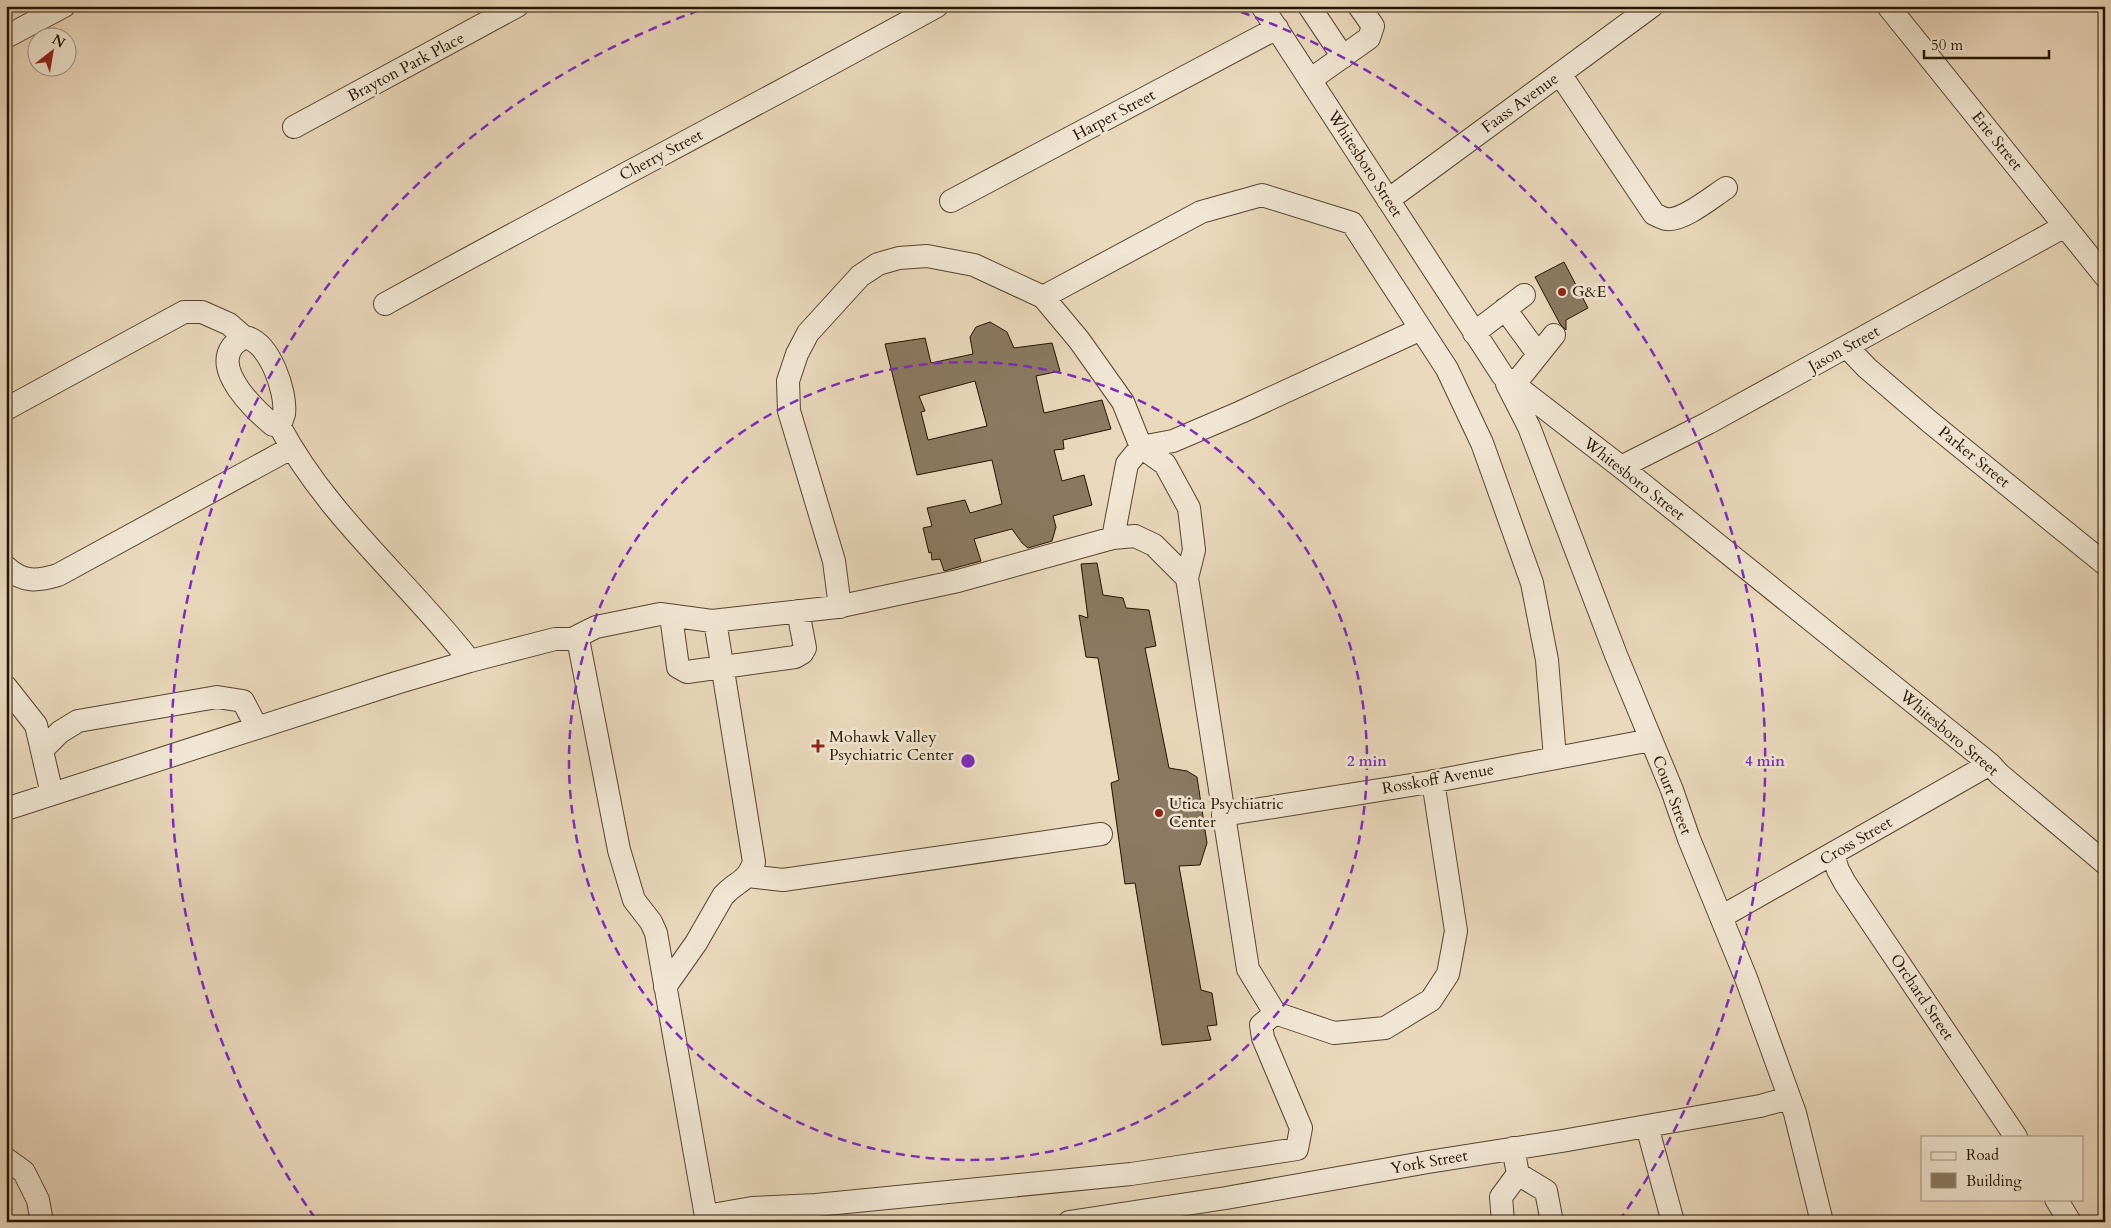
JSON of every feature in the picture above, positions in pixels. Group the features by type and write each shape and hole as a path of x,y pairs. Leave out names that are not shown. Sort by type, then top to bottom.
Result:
{"street":[{"path":"6,36 64,6"},
{"name":"Brayton Park Place","path":"294,127 518,6"},
{"name":"Cherry Street","path":"384,304 545,216 771,98 937,6"},
{"name":"Whitesboro Street","path":"1262,6 1474,333 1508,380 1621,467 1990,764 1999,774 2105,863"},
{"path":"1308,6 1343,57"},
{"path":"1310,80 1369,38 1373,26 1360,6"},
{"name":"Faass Avenue","path":"1388,200 1652,6"},
{"name":"Erie Street","path":"1888,6 2064,226 2102,266"},
{"name":"Harper Street","path":"951,201 1277,28"},
{"path":"1560,74 1654,214 1667,219 1676,218 1687,214 1726,188"},
{"path":"1043,297 1201,212 1262,195 1352,223 1447,369 1482,443 1532,583 1548,660 1555,758"},
{"name":"Jason Street","path":"1621,467 1708,423 2064,226"},
{"path":"840,607 834,561 789,411 788,381 797,354 808,333 860,276 878,264 899,258 927,256 974,265 1043,297 1079,340 1122,402 1141,447 1165,464 1189,508 1194,550 1187,578 1248,969 1275,1013 1334,1033 1385,1028 1431,1000 1448,974 1456,931 1433,781"},
{"path":"1474,333 1515,302 1546,345 1508,380"},
{"path":"6,409 184,312 202,312 229,324 244,337 251,338 260,345 278,376 282,389 284,415 279,425"},
{"path":"1113,538 1127,464 1141,447 1173,441 1190,434 1421,330"},
{"path":"244,337 232,346 228,356 228,366 239,390 250,405 273,425 279,425"},
{"name":"Parker Street","path":"1847,347 1867,368 1930,422 2105,564"},
{"name":"Court Street","path":"1508,380 1530,426 1616,655 1746,978 1795,1113 1822,1222"},
{"path":"279,425 291,448 356,533 452,638 470,661"},
{"path":"6,567 15,575 39,580 58,574 291,448"},
{"path":"6,809 396,682 555,639 572,639 596,627 660,614 715,621 840,607 958,581 1113,538 1135,536 1154,545 1187,578"},
{"path":"671,616 678,667 687,672 795,657 802,653 805,648 798,611"},
{"path":"665,987 696,943 723,896 729,889 748,876 754,862 715,621"},
{"path":"572,639 578,644 619,850 634,900 651,922 656,933 707,1219 752,1208 816,1205 1131,1174 1297,1149 1301,1128 1263,1038 1261,1025 1275,1013"},
{"path":"6,687 36,725 52,794"},
{"path":"42,750 60,732 78,721 217,697 243,701 257,728"},
{"name":"Rosskoff Avenue","path":"1223,815 1433,781 1651,740"},
{"name":"Cross Street","path":"1721,917 1990,764"},
{"path":"748,876 783,880 1101,834"},
{"name":"Orchard Street","path":"1833,854 1845,883 2015,1136"},
{"name":"York Street","path":"1083,1221 1647,1126 1760,1106 1789,1098"},
{"path":"1647,1126 1673,1222"},
{"path":"1513,1148 1518,1174 1546,1191 1552,1222"},
{"path":"6,1159 24,1172 38,1200 42,1222"},
{"path":"1503,1222 1501,1196 1518,1174"},
{"path":"2057,1200 2070,1222"}],"building":[{"name":"G&E","path":"1564,262 1588,308 1566,320 1566,330 1560,324 1535,277"},
{"path":"990,322 1007,332 1014,348 1052,343 1060,371 1036,376 1044,413 1102,400 1111,429 1063,440 1064,449 1054,450 1062,481 1084,475 1092,505 1053,516 1056,527 1052,541 1028,548 1012,529 974,539 981,561 944,571 940,559 932,560 931,552 929,553 923,528 932,526 927,508 965,500 970,513 1002,504 992,460 917,475 885,344 925,338 931,363 973,354 970,337 976,327","holes":["975,381 987,426 928,440 921,412 925,411 919,396"]},
{"name":"Utica Psychiatric Center","path":"1097,563 1103,595 1123,598 1126,608 1149,610 1156,646 1145,648 1169,768 1187,771 1197,777 1207,843 1200,865 1179,866 1201,990 1212,993 1217,1025 1207,1026 1211,1040 1162,1045 1135,883 1125,884 1111,783 1119,780 1098,658 1086,657 1079,615 1088,618 1081,564"}],"place":[{"name":"G&E","path":"1562,292"},
{"name":"Mohawk Valley Psychiatric Center","path":"818,746"},
{"name":"Utica Psychiatric Center","path":"1159,813"}]}
